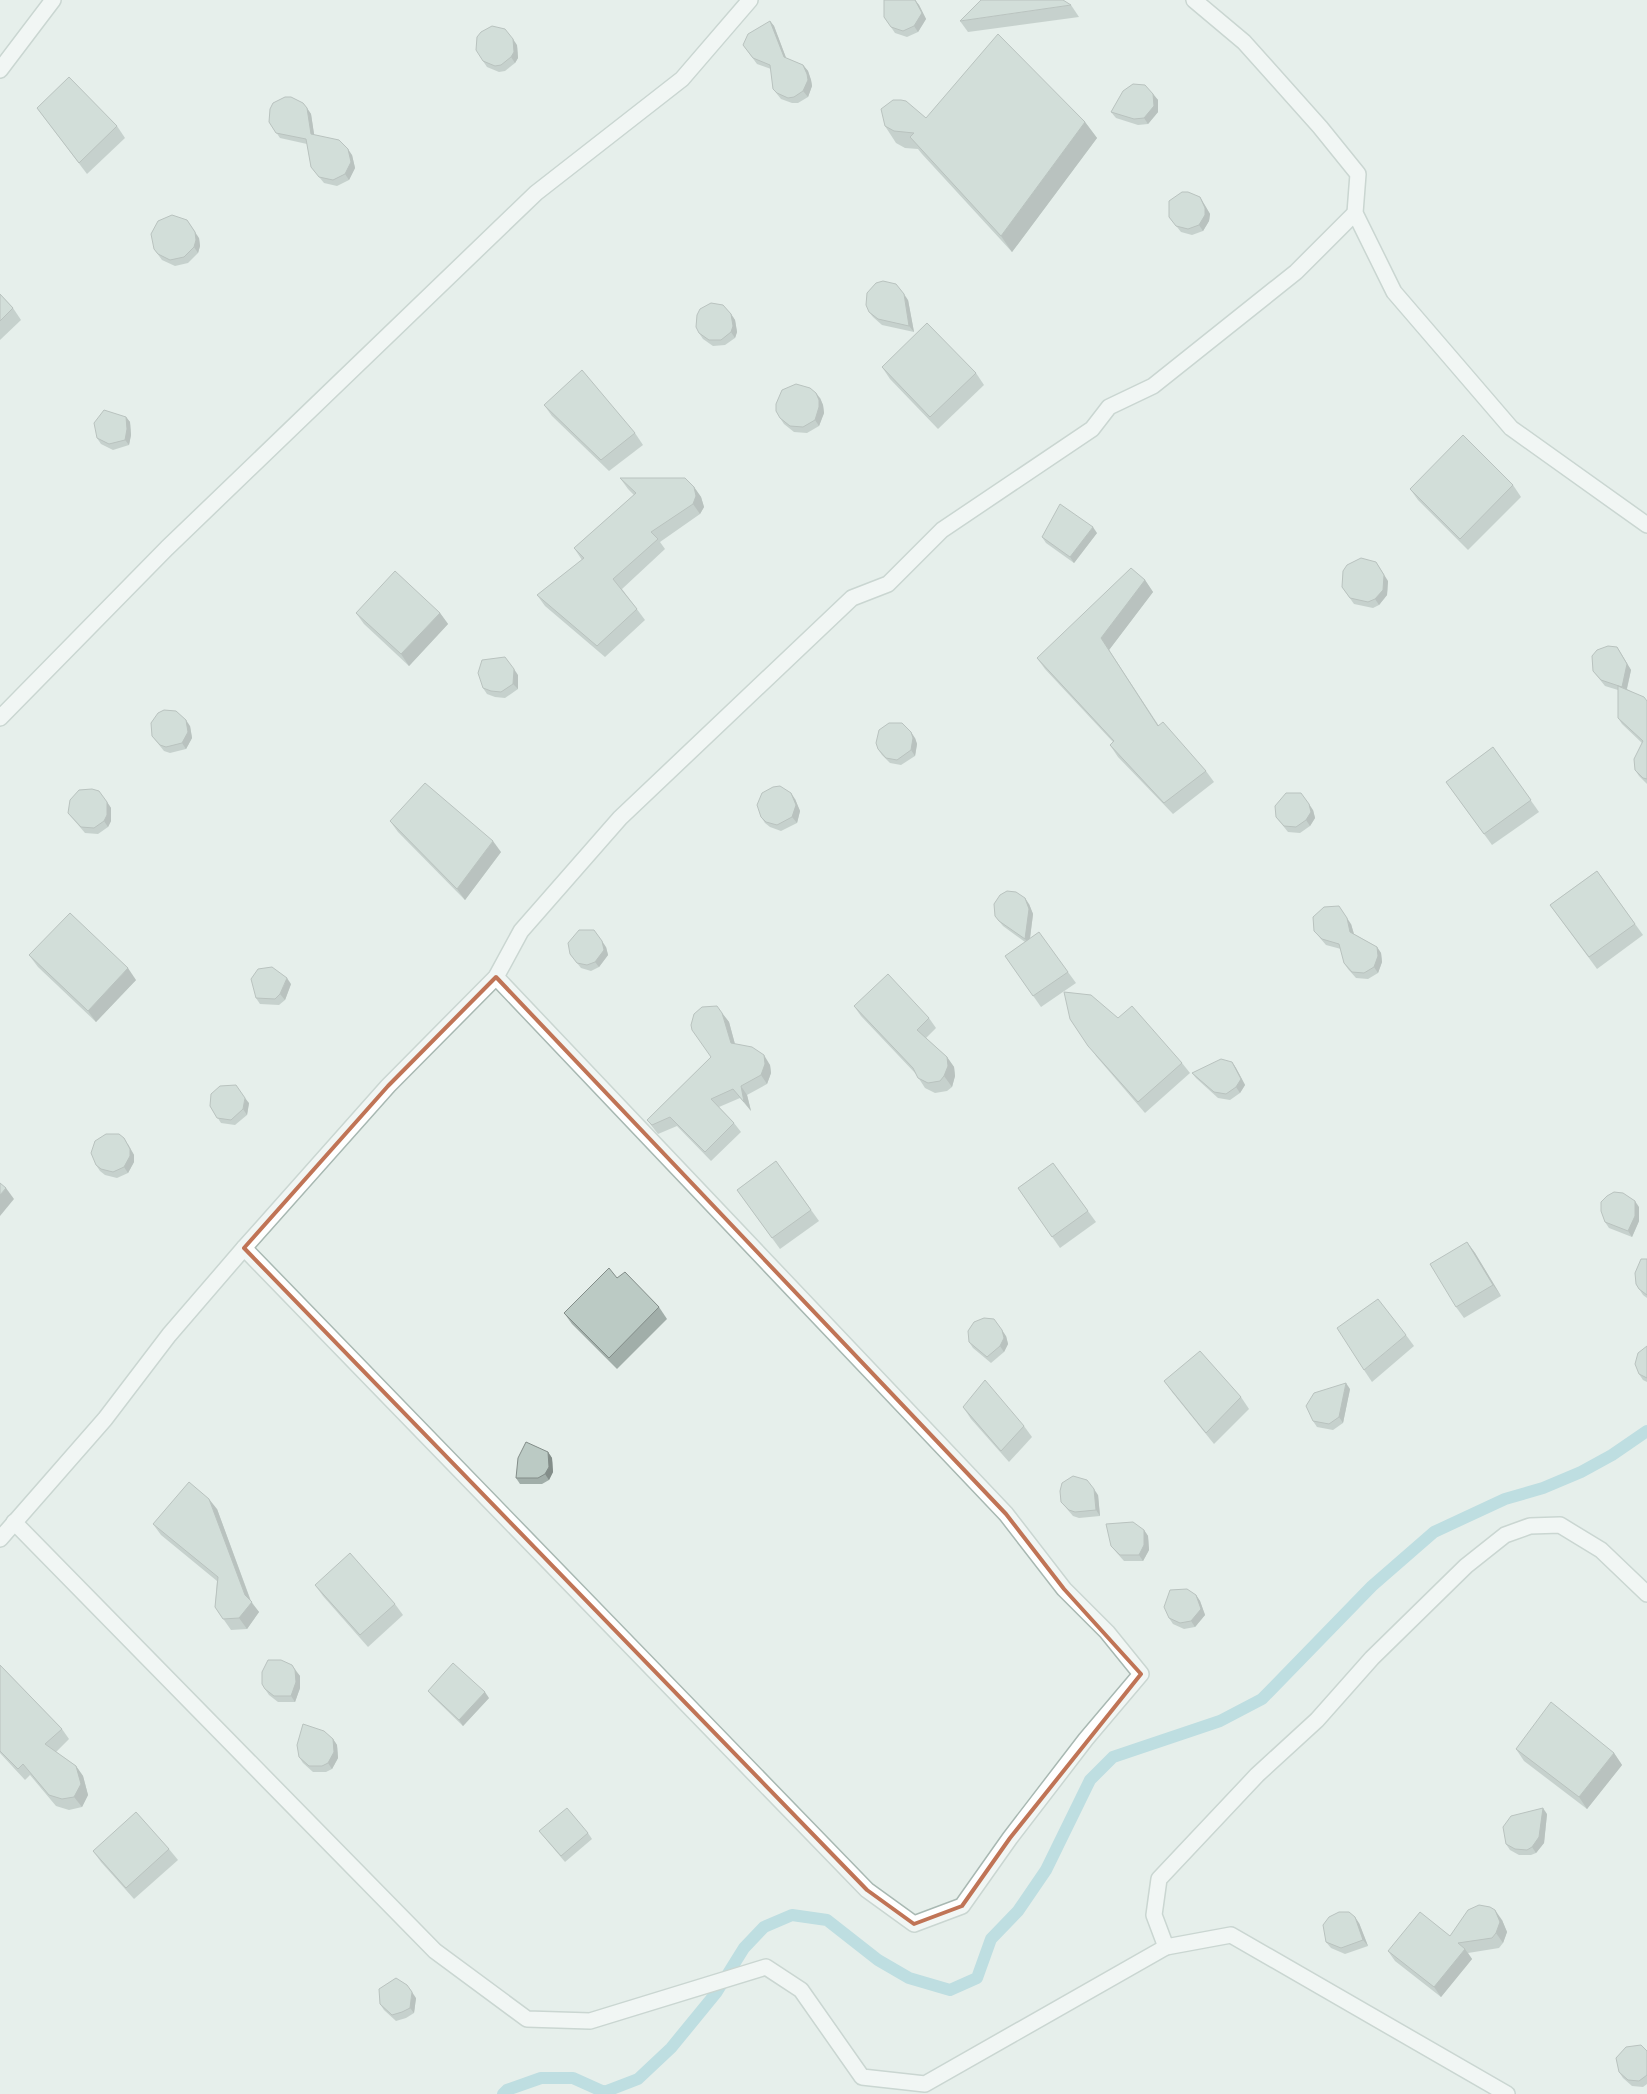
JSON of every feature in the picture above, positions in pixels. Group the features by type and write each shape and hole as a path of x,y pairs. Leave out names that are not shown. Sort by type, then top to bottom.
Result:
{"street":[{"path":"0,70 52,0"},
{"path":"0,718 166,548 536,192 682,79 750,0"},
{"path":"1194,0 1244,42 1320,127 1358,174 1355,213 1394,292 1511,428 1647,525"},
{"path":"0,1539 105,1419 170,1335 244,1248 388,1086 496,977 521,931 620,818 852,598 888,584 942,530 1092,429 1109,407 1154,386 1296,272 1355,213"},
{"path":"244,1248 867,1890 914,1924 962,1906 1016,1830 1086,1739 1141,1674 1107,1632 1064,1589 1006,1514 496,977"},
{"path":"14,1522 435,1952 528,2019 590,2021 766,1966 802,1990 862,2077 925,2084 1166,1947 1231,1935 1508,2094"},
{"path":"1166,1947 1154,1915 1159,1879 1257,1775 1317,1720 1372,1658 1466,1566 1505,1535 1530,1526 1560,1525 1602,1550 1647,1594"}],"highlighted area":[{"path":"496,977 1006,1514 1064,1589 1141,1674 1010,1838 962,1906 914,1924 867,1890 244,1248 388,1086"}],"building":[{"path":"884,0 915,0 922,13 914,26 903,31 891,27 884,17"},
{"path":"981,0 1063,0 1071,5 960,21"},
{"path":"770,21 784,57 803,65 807,74 808,80 803,91 794,97 788,98 773,89 770,65 753,58 743,45 748,34"},
{"path":"492,26 505,29 513,39 514,52 501,65 495,66 483,61 476,50 477,37 481,32"},
{"path":"998,34 1085,122 1001,236 910,137 914,133 894,131 885,126 881,109 893,100 906,101 926,118"},
{"path":"69,77 117,126 79,163 37,108"},
{"path":"1133,84 1145,85 1153,94 1154,106 1144,118 1134,119 1111,112 1123,91"},
{"path":"285,97 291,97 303,103 307,108 311,134 339,140 348,149 351,162 345,174 333,180 319,177 311,167 306,139 276,133 269,122 270,109 273,103"},
{"path":"1182,192 1188,192 1200,197 1205,208 1205,215 1199,225 1188,229 1176,226 1169,217 1169,201"},
{"path":"172,215 187,220 195,232 196,240 194,247 184,257 170,260 158,254 154,249 151,234 158,221"},
{"path":"883,281 896,284 904,294 909,326 878,319 869,312 866,305 867,293 876,283"},
{"path":"0,294 13,308 0,321"},
{"path":"711,303 723,305 731,314 733,326 731,332 721,340 709,340 699,333 696,327 697,315 700,309"},
{"path":"927,323 976,373 930,417 882,367"},
{"path":"582,370 635,433 601,460 544,405"},
{"path":"796,384 810,388 816,393 819,400 815,420 803,427 790,426 780,418 776,411 776,404 782,390"},
{"path":"104,410 126,417 127,429 125,440 109,444 97,438 94,423"},
{"path":"1463,435 1513,485 1460,539 1410,489"},
{"path":"620,478 685,478 694,487 696,496 693,504 651,532 658,539 613,579 637,609 597,646 537,595 584,558 574,548 636,493"},
{"path":"1060,504 1093,527 1070,557 1042,537"},
{"path":"1361,558 1376,562 1384,575 1383,590 1375,599 1368,602 1350,598 1342,587 1343,571 1347,565"},
{"path":"1131,568 1145,580 1101,638 1158,726 1163,722 1206,771 1164,803 1110,745 1114,741 1037,658"},
{"path":"395,571 440,613 401,654 356,613"},
{"path":"1608,646 1617,647 1627,664 1622,687 1601,680 1593,671 1592,656 1597,650"},
{"path":"505,657 514,669 513,684 501,692 483,688 478,673 482,660"},
{"path":"1618,686 1644,697 1647,701 1647,779 1643,778 1635,770 1634,759 1643,741 1618,718"},
{"path":"164,710 176,711 186,720 188,732 182,743 166,747 160,745 152,736 151,723 158,713"},
{"path":"889,723 902,723 911,732 913,738 911,750 897,760 886,758 878,749 876,743 879,730"},
{"path":"1493,747 1531,800 1484,834 1446,782"},
{"path":"425,783 493,841 457,889 390,821"},
{"path":"780,786 791,793 796,805 792,817 777,825 766,822 761,817 757,805 762,793 773,787"},
{"path":"92,789 99,791 107,802 107,815 104,821 94,828 81,827 68,813 70,800 79,790"},
{"path":"1286,793 1301,793 1309,804 1311,812 1306,820 1296,827 1284,826 1276,817 1275,806"},
{"path":"1597,871 1635,924 1589,957 1550,905"},
{"path":"1007,891 1016,892 1025,898 1029,909 1025,939 999,921 995,916 994,904 1000,895"},
{"path":"1339,906 1347,918 1350,932 1377,947 1378,956 1374,967 1364,973 1352,972 1344,963 1339,944 1322,939 1314,931 1313,917 1324,907"},
{"path":"70,913 128,968 88,1011 29,955"},
{"path":"579,930 594,930 602,941 604,950 595,962 587,965 577,963 570,954 568,943"},
{"path":"1039,932 1068,972 1033,996 1005,956"},
{"path":"272,967 287,978 280,994 275,999 256,998 251,979 258,969"},
{"path":"888,974 929,1018 917,1030 947,1057 948,1066 940,1081 928,1083 918,1078 913,1068 854,1006"},
{"path":"1064,992 1091,995 1118,1018 1132,1006 1182,1063 1138,1102 1088,1046 1070,1019"},
{"path":"717,1006 722,1013 731,1043 752,1047 764,1055 765,1064 761,1075 741,1086 744,1102 733,1089 711,1099 734,1123 705,1152 670,1117 652,1125 647,1120 711,1057 692,1030 691,1025 694,1014 702,1007"},
{"path":"1221,1059 1232,1062 1241,1079 1236,1087 1226,1094 1214,1092 1192,1073"},
{"path":"236,1085 245,1098 243,1109 231,1120 217,1118 210,1106 211,1094 220,1086"},
{"path":"106,1134 119,1134 124,1138 130,1149 130,1156 124,1167 113,1172 101,1169 96,1165 91,1153 95,1141"},
{"path":"776,1161 811,1210 772,1238 737,1190"},
{"path":"1053,1163 1088,1211 1052,1237 1018,1188"},
{"path":"0,1183 6,1188 0,1195"},
{"path":"1614,1192 1623,1193 1635,1201 1635,1216 1628,1231 1605,1222 1601,1211 1601,1202"},
{"path":"1467,1242 1493,1285 1456,1307 1430,1264"},
{"path":"1641,1259 1647,1259 1647,1295 1636,1284 1635,1273"},
{"path":"609,1268 617,1278 625,1272 659,1307 609,1358 564,1313"},
{"path":"1378,1299 1406,1335 1364,1370 1337,1328"},
{"path":"984,1318 994,1319 1002,1330 1004,1338 1000,1346 987,1357 969,1342 968,1331 974,1322"},
{"path":"1647,1346 1647,1378 1639,1374 1635,1364 1638,1353"},
{"path":"1200,1351 1241,1397 1206,1433 1164,1381"},
{"path":"985,1380 1024,1426 1001,1451 963,1407"},
{"path":"1346,1383 1339,1417 1329,1424 1313,1421 1306,1406 1314,1393"},
{"path":"526,1442 548,1452 549,1467 545,1474 538,1478 516,1478 518,1458"},
{"path":"1073,1476 1087,1480 1094,1489 1096,1510 1075,1512 1069,1510 1061,1502 1060,1491 1062,1483"},
{"path":"189,1482 209,1499 245,1595 252,1602 239,1618 223,1619 215,1607 218,1577 153,1524"},
{"path":"1133,1522 1144,1530 1144,1545 1139,1555 1120,1555 1111,1546 1106,1524"},
{"path":"350,1553 395,1604 360,1635 315,1585"},
{"path":"1187,1589 1196,1595 1201,1609 1191,1621 1180,1623 1169,1618 1164,1607 1170,1590"},
{"path":"268,1660 281,1660 292,1665 295,1670 296,1682 291,1696 274,1696 265,1689 262,1684 262,1672"},
{"path":"453,1663 485,1692 459,1720 428,1691"},
{"path":"0,1665 62,1729 45,1744 76,1766 81,1784 74,1797 62,1799 49,1795 23,1764 18,1769 0,1751"},
{"path":"1551,1702 1614,1753 1579,1797 1516,1749"},
{"path":"303,1724 324,1731 333,1739 334,1752 328,1763 322,1766 309,1766 299,1757 297,1745"},
{"path":"567,1808 588,1833 561,1856 539,1831"},
{"path":"1543,1808 1539,1837 1532,1847 1527,1850 1515,1849 1506,1844 1503,1827 1511,1816"},
{"path":"136,1812 169,1849 126,1888 93,1851"},
{"path":"1479,1905 1495,1910 1500,1922 1496,1933 1492,1938 1458,1943 1465,1949 1434,1987 1388,1951 1420,1912 1450,1936 1468,1910"},
{"path":"1339,1912 1349,1912 1355,1917 1363,1940 1341,1948 1326,1942 1323,1925 1329,1917"},
{"path":"396,1978 407,1985 412,1992 410,2008 392,2015 380,2004 379,1989"},
{"path":"1641,2045 1647,2051 1647,2075 1639,2081 1628,2080 1619,2072 1616,2058 1626,2047"}],"waterway":[{"path":"503,2094 507,2090 541,2078 573,2078 604,2092 638,2079 671,2048 716,1993 744,1948 764,1927 792,1915 827,1920 878,1960 909,1978 950,1990 977,1978 991,1939 1018,1911 1046,1870 1090,1780 1113,1757 1220,1721 1262,1699 1372,1586 1434,1532 1505,1499 1543,1488 1581,1472 1612,1455 1647,1431"}]}
